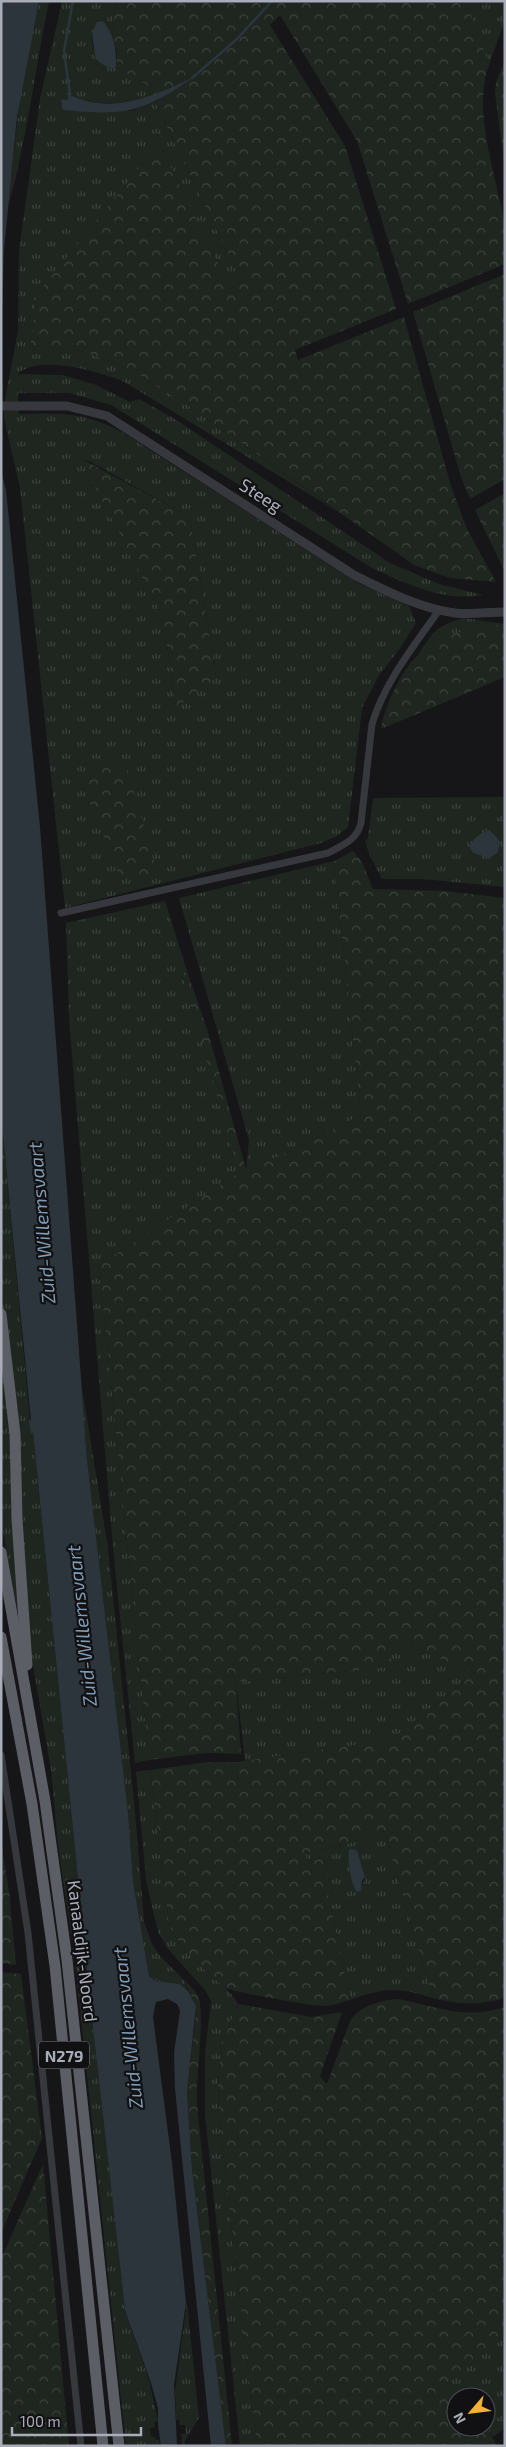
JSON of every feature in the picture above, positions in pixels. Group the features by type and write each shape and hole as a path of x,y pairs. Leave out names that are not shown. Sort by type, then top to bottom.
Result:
{"highway":[{"name":"N279","path":"1,1314 15,1434 17,1519 26,1636 28,1705"},
{"name":"Kanaaldijk-Noord","path":"1,1552 45,1801 67,1960 119,2446"},
{"name":"Kanaaldijk-Noord","path":"1,1637 32,1804 55,1966 103,2446"}],"street":[{"name":"Steeg","path":"1,406 67,406 107,416 354,575 411,602 439,610 470,614 505,612"},
{"path":"61,913 328,853 349,842 359,831 361,823 372,724 377,708 392,677 439,610"},
{"path":"1,1755 28,1934 80,2446"}],"green space":[{"path":"39,1 49,1 26,130 8,207 20,96"},
{"path":"62,1 116,1 112,36 107,26 92,38 93,50 112,69 116,67 147,85 152,96 120,103 89,102 68,95 68,100 61,99 130,111 155,102 242,283 230,289 159,143 35,298 34,323 30,346 82,351 127,368 186,404 337,511 121,380 97,372 53,365 39,365 27,368 17,374 63,375 96,385 130,402 139,399 175,419 390,563 439,584 483,595 468,597 440,594 412,585 372,568 111,405 69,393 18,393 19,414 60,414 84,417 122,432 358,583 409,606 416,623 399,650 379,675 362,708 348,827 337,836 321,843 65,908 20,488 4,418 4,404 18,331 19,251 40,99","holes":["81,459 91,462 190,517 216,677 176,707 163,617"]},
{"path":"116,1 466,1 489,65 484,83 484,122 504,221 505,264 408,304 357,141 280,15 270,25 345,146 396,309 295,350 298,360 404,317 451,486 467,529 496,582 450,578 414,565 186,404 127,368 82,351 30,346 34,323 34,298 159,143 230,288 242,283 155,102 190,80 152,96 147,85 116,67 117,52 112,36"},
{"path":"466,1 505,1 505,20 489,65"},
{"path":"505,61 505,168 495,93 496,82"},
{"path":"505,274 505,479 470,499 461,477 413,312"},
{"path":"80,458 190,517 216,678 176,707 163,617"},
{"path":"505,493 505,572 475,510"},
{"path":"463,618 505,624 417,657 435,632"},
{"path":"505,624 505,677 381,729 385,711 394,691 404,672 416,657 437,643 459,632"},
{"path":"125,760 157,872 121,880 79,776"},
{"path":"505,797 505,887 423,879 382,879 369,854 365,841 368,838 373,798"},
{"path":"353,851 362,862 373,889 446,891 505,898 505,1998 487,2002 461,2003 433,1998 384,1831 347,1844 305,1853 307,1861 323,1858 332,1891 328,1893 350,2000 317,2006 245,1993 229,1989 221,1984 203,1969 186,1950 169,1924 150,1770 208,1762 237,1762 391,1740 475,1673 391,1639 391,1667 236,1682 241,1754 206,1753 149,1760 99,1265 239,1173 182,974 187,971 208,1032 246,1169 289,1152 361,1115 334,861"},
{"path":"334,861 361,1115 289,1152 246,1170 249,1140 179,898"},
{"path":"165,901 187,971 182,974 240,1173 99,1265 149,1760 135,1763 113,1548 69,1019 66,923"},
{"path":"1,1115 30,1420 33,1432 93,2028 125,2310 149,2380 158,2421 154,2422 155,2427 150,2428 151,2437 159,2440 160,2446 126,2446 75,1960 58,1845 51,1770 31,1654 10,1372 1,1303"},
{"path":"1,1345 12,1435 21,1631 1,1520"},
{"path":"82,1388 108,1548 135,1812 144,1922 152,1944 160,1956 183,1979 188,1991 177,1985 156,1981 149,1976 133,1881 128,1812 87,1459"},
{"path":"391,1639 475,1673 391,1740 245,1761 236,1682 390,1667"},
{"path":"150,1770 169,1924 183,1946 222,1983 238,2004 221,2045 218,2085 219,2118 257,2446 240,2446 205,2115 205,2053 211,2001 205,1990 168,1949 158,1932 146,1880 136,1772"},
{"path":"384,1831 433,1998 400,1990 392,1990 350,2000 328,1893 332,1891 323,1858 306,1861 305,1853 347,1844","holes":["348,1855 365,1877 362,1886 352,1880"]},
{"path":"1,1843 9,1891 16,1965 1,1963"},
{"path":"1,1972 21,1974 42,2138 1,2233"},
{"path":"183,1979 198,1996 200,2005 201,2032 197,2105 232,2446 226,2446 192,2169 187,2092 196,2006"},
{"path":"399,1999 464,2012 491,2011 505,2007 505,2336 444,2386 446,2388 446,2437 492,2437 497,2446 257,2446 219,2118 218,2085 221,2045 238,2004 311,2017 342,2012 320,2076 327,2084 350,2021 366,2007"},
{"path":"43,2164 69,2446 1,2446 1,2259"},
{"path":"187,2303 199,2418 185,2440 185,2446 182,2446 181,2434 186,2434 185,2425 180,2425 179,2420 176,2420 175,2391"},
{"path":"505,2336 505,2428 496,2435 496,2387 446,2388 443,2386"}],"water":[{"path":"1,1 39,1 17,117 4,250 1,338"},
{"path":"103,21 110,31 115,48 116,67 112,69 101,64 96,59 93,32 97,22"},
{"path":"194,77 161,98 133,109 118,112 63,110 61,99 68,100 68,94 100,103 132,101 148,97"},
{"name":"Zuid-Willemsvaart","path":"1,471 6,490 40,827 87,1459 128,1812 133,1881 149,1976 156,1981 179,1984 188,1991 196,2006 187,2092 192,2169 226,2446 211,2446 175,2089 174,2053 180,2011 177,2004 168,1999 156,2002 153,2017 172,2163 186,2303 174,2385 177,2446 161,2446 158,2408 125,2310 93,2028 33,1432 31,1434 29,1420 31,1420 1,1115"},
{"path":"489,831 500,842 498,852 490,858 473,853 469,846 482,833"},
{"path":"349,1850 357,1851 365,1877 362,1881 361,1891 357,1892 351,1878 349,1866"}],"waterway":[{"path":"68,94 70,95 64,51 73,1"},
{"path":"192,78 237,39 272,1"}]}
